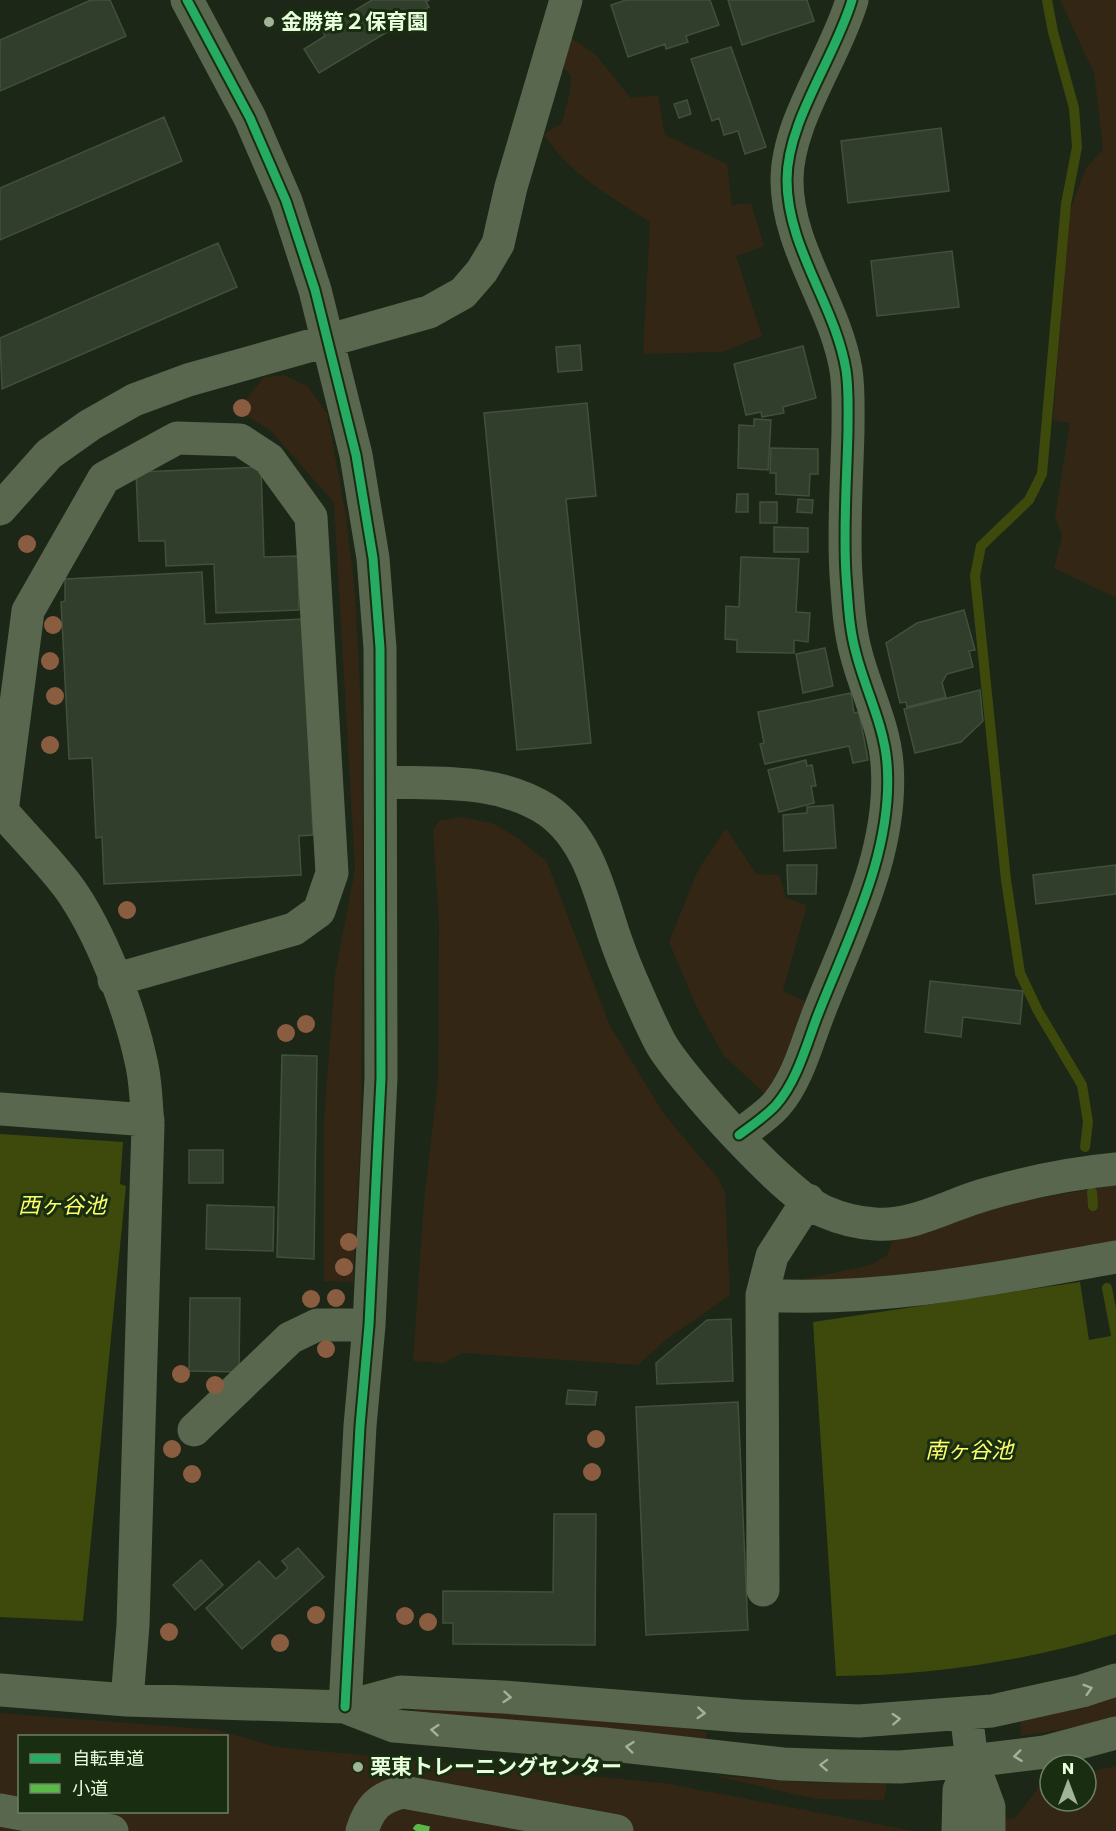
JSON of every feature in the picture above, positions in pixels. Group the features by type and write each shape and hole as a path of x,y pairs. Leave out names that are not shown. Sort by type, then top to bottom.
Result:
{"street":[{"path":"187,0 250,118 286,201 315,290 356,455 373,558 380,648 381,1078 369,1325 360,1426 345,1707"},
{"path":"0,508 49,454 90,425 134,399 188,380 429,312 463,293 482,272 498,244 512,187 566,0"},
{"path":"739,1135 776,1106 795,1071 865,896 882,841 887,809 887,762 856,652 850,618 846,571 846,373 840,340 796,235 787,185 788,160 795,134 846,21 852,0"},
{"path":"114,980 294,929 320,911 332,873 310,517 269,459 240,440 177,438 104,478 28,611 2,811 69,888 97,939 114,980 142,1062 148,1120 133,1625 127,1700"},
{"path":"382,782 477,784 516,794 549,811 580,845 596,880 614,935 639,998 662,1045 778,1178 821,1210 848,1220 876,1224 905,1222 985,1194 1093,1171 1116,1169"},
{"path":"0,1109 148,1120"},
{"path":"763,1590 762,1295 772,1256 808,1200"},
{"path":"762,1295 792,1297 934,1288 1116,1257"},
{"path":"194,1430 290,1338 317,1325 369,1325"},
{"path":"0,1690 127,1700 345,1707 401,1692 503,1696 697,1713 847,1720 992,1711 1116,1680"},
{"path":"345,1707 394,1726 649,1749 783,1764 900,1767 972,1761 1045,1752 1116,1733"},
{"path":"966,1713 972,1761 989,1807 989,1831"},
{"path":"958,1831 959,1790 972,1761"},
{"path":"362,1831 373,1807 382,1798 403,1792 617,1831"},
{"path":"0,1810 112,1831"}],"shaded area":[{"path":"1060,0 1116,0 1116,598 1054,568 1062,536 1055,517 1070,423 1053,420 1069,213 1086,168 1103,149 1094,73"},
{"path":"567,35 595,54 631,98 658,95 665,135 727,164 732,205 751,203 764,246 736,256 762,336 722,352 643,354 650,222 578,173 544,134 562,123 570,91 571,75 559,63"},
{"path":"284,375 308,387 327,413 346,516 355,593 362,725 363,868 361,1132 353,1282 324,1281 324,1121 335,975 355,869 334,503 271,431 237,410 264,377"},
{"path":"461,817 495,824 519,839 547,862 610,1026 664,1114 717,1177 725,1192 730,1295 667,1339 638,1365 462,1353 444,1363 413,1361 424,1200 438,1081 439,923 433,830 439,821"},
{"path":"726,828 756,874 779,875 786,898 807,905 783,991 807,1002 774,1082 765,1094 724,1056 698,1010 669,942 698,870"},
{"path":"1116,1185 1116,1244 943,1276 800,1286 800,1280 871,1265 887,1255 893,1240 1010,1203"},
{"path":"1116,1696 1116,1717 1078,1727 1021,1736 1020,1721"},
{"path":"414,1706 665,1725 707,1732 706,1740 414,1711"},
{"name":"栗東トレーニングセンター","path":"0,1713 218,1730 276,1747 664,1783 914,1831 0,1831"},
{"path":"1116,1766 1116,1831 939,1831 1015,1818 1038,1788 1038,1813 1098,1813 1098,1770"},
{"path":"711,1775 810,1783 887,1783 884,1800 816,1799"}],"water":[{"name":"西ヶ谷池","path":"0,1134 123,1142 120,1184 126,1186 83,1621 0,1617"},
{"name":"南ヶ谷池","path":"1080,1282 1089,1340 1116,1335 1116,1634 1047,1652 978,1665 907,1673 836,1676 813,1322"}],"building":[{"path":"91,0 110,0 126,36 0,91 0,40"},
{"path":"372,0 429,0 426,2 429,7 319,73 304,49 325,36 322,30"},
{"path":"626,0 710,0 719,25 686,36 688,42 666,49 665,44 628,57 611,5"},
{"path":"728,0 807,0 814,21 742,45"},
{"path":"731,47 766,147 745,154 738,131 724,135 719,118 712,121 691,59"},
{"path":"687,100 691,114 679,118 674,104"},
{"path":"164,117 182,161 0,240 0,188"},
{"path":"941,128 949,191 848,203 841,141"},
{"path":"218,243 237,287 2,389 0,338"},
{"path":"952,251 959,307 877,316 871,261"},
{"path":"580,345 582,370 558,372 556,347"},
{"path":"803,346 816,398 783,407 784,413 762,417 761,412 746,415 734,364"},
{"path":"587,403 596,496 566,499 591,743 517,750 484,413"},
{"path":"754,419 771,420 768,470 738,468 739,425 754,426"},
{"path":"771,448 818,449 818,474 810,474 809,496 776,494 776,473 770,473"},
{"path":"261,467 264,557 298,556 299,610 216,613 214,564 166,566 165,541 139,541 136,472"},
{"path":"737,494 748,494 748,512 736,512"},
{"path":"798,499 813,500 812,513 797,512"},
{"path":"760,502 777,502 777,523 760,523"},
{"path":"774,527 808,528 808,552 774,552"},
{"path":"741,557 799,559 796,612 810,613 808,642 794,640 794,653 737,652 737,640 725,639 726,606 739,607"},
{"path":"202,572 205,624 303,619 313,835 299,836 301,875 104,884 102,837 96,838 92,758 69,759 61,602 65,601 65,579"},
{"path":"964,610 975,650 969,651 973,667 947,674 942,683 946,697 907,707 906,702 900,703 886,643 917,623"},
{"path":"825,648 833,686 803,693 796,654"},
{"path":"980,690 983,721 961,742 915,753 904,709"},
{"path":"851,693 854,713 859,712 868,760 853,763 849,746 765,764 760,744 764,743 758,712"},
{"path":"806,760 807,766 812,765 816,786 811,786 814,803 779,812 768,770"},
{"path":"833,805 836,848 784,851 783,815 807,813 807,807"},
{"path":"787,865 817,865 816,894 788,894"},
{"path":"1116,865 1116,894 1036,904 1033,875"},
{"path":"930,981 1023,991 1020,1024 963,1017 961,1037 925,1032"},
{"path":"282,1055 317,1056 314,1259 277,1257"},
{"path":"189,1150 223,1150 223,1183 189,1183"},
{"path":"207,1205 274,1207 273,1251 206,1249"},
{"path":"190,1298 240,1298 239,1372 189,1371"},
{"path":"731,1319 733,1381 657,1384 656,1363 707,1320"},
{"path":"568,1390 597,1392 595,1405 566,1404"},
{"path":"738,1402 748,1630 646,1635 636,1407"},
{"path":"554,1514 596,1514 595,1645 453,1644 453,1623 443,1623 443,1591 553,1592"},
{"path":"298,1548 324,1577 242,1649 206,1608 259,1561 276,1579 288,1568 282,1561"},
{"path":"201,1560 223,1585 195,1610 173,1585"}],"waterway":[{"path":"1047,0 1053,32 1074,108 1077,147 1066,204 1042,474 1029,500 981,546 975,576 1006,880 1020,973 1038,1011 1082,1085 1088,1122 1085,1147"},
{"path":"1092,1192 1093,1206"},
{"path":"1107,1288 1116,1335"}],"marked path":[{"path":"416,1831 418,1828 432,1831"}],"cycle path":[{"path":"187,0 250,118 286,201 315,290 356,455 373,558 380,648 381,1078 369,1325 360,1426 345,1707"},
{"path":"739,1135 776,1105 796,1072 856,921 877,859 884,828 887,795 885,749 856,653 849,614 845,539 848,415 846,370 832,322 795,229 789,205 787,180 789,158 803,112 835,44 852,0"}],"place":[{"name":"金勝第２保育園","path":"269,22"},
{"name":"栗東トレーニングセンター","path":"358,1767"}]}
